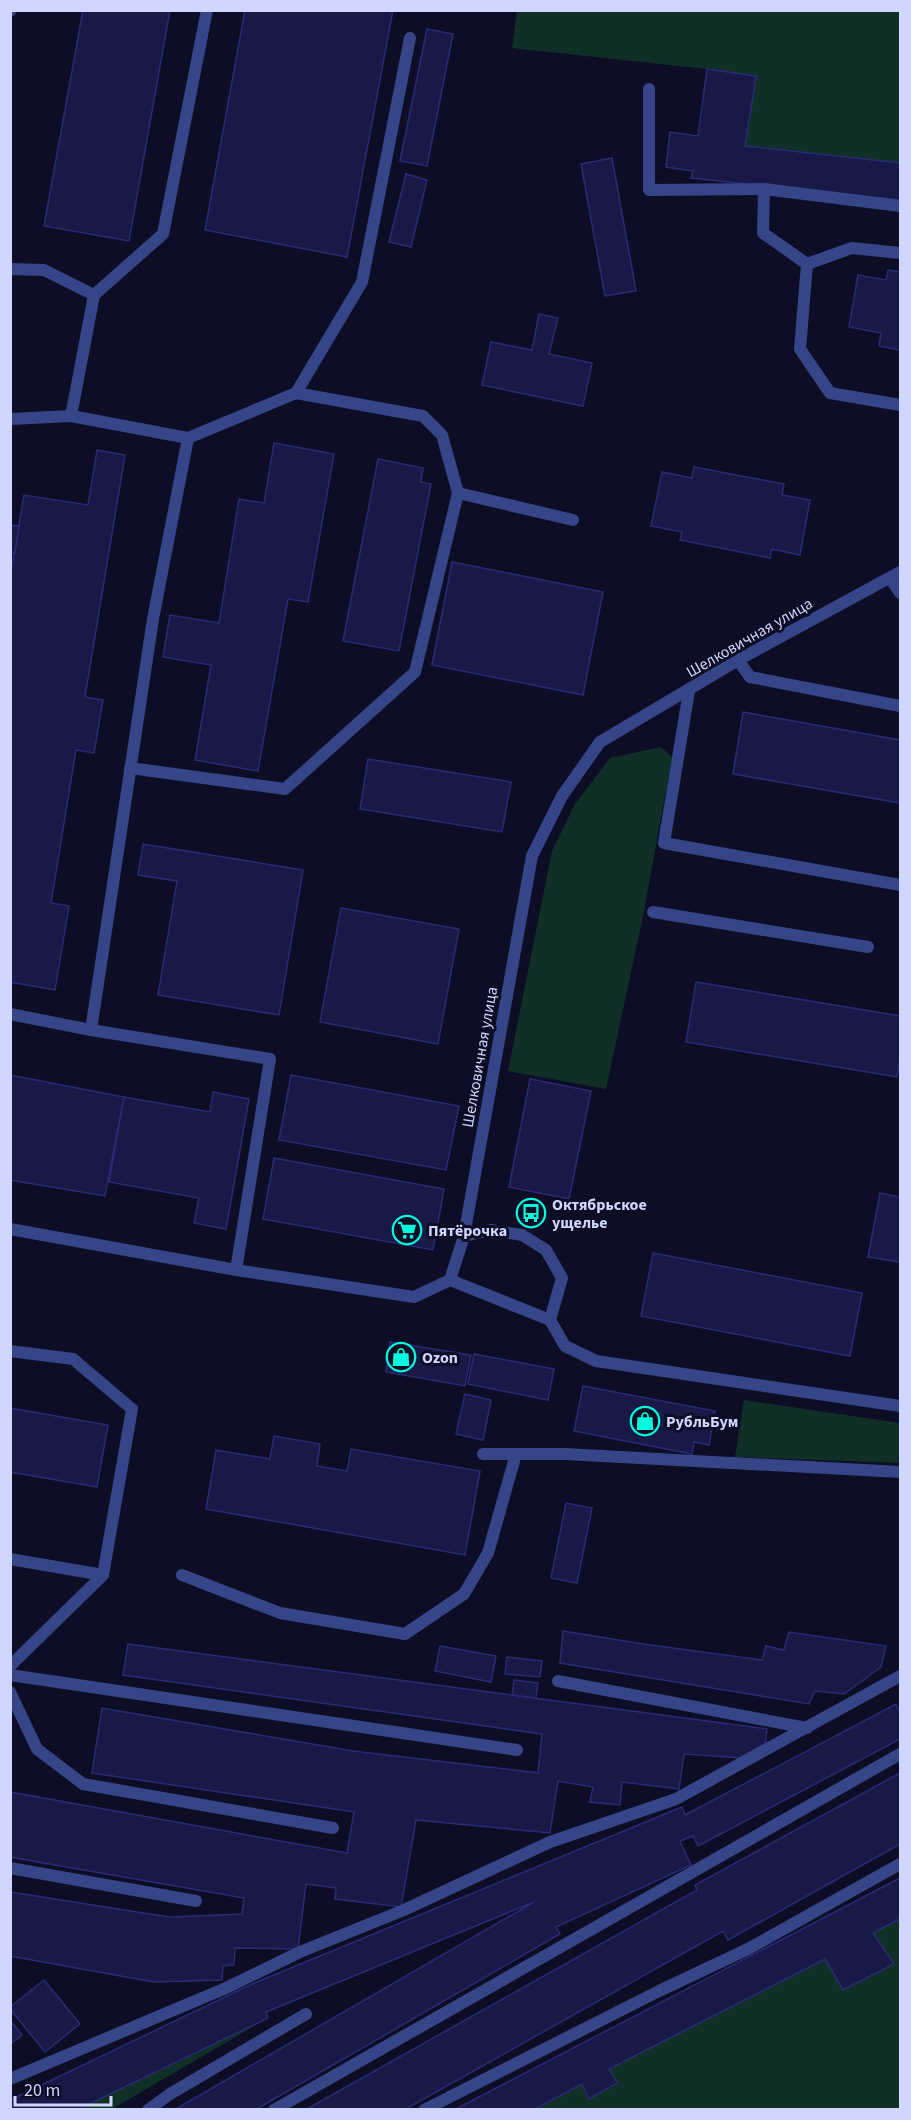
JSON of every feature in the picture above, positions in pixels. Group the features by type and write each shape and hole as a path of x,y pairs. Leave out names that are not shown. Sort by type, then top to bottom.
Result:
{"street":[{"path":"71,416 94,295 163,234 207,10"},
{"path":"296,393 362,282 410,38"},
{"path":"649,89 650,190 764,189 900,206"},
{"path":"764,189 763,233 807,264"},
{"path":"807,264 852,248 900,254"},
{"path":"807,264 800,349 830,393 900,405"},
{"path":"10,269 44,270 94,295"},
{"path":"10,419 71,416 188,438 296,393 423,416 442,435 458,493 415,672 285,789 130,768"},
{"path":"91,1030 153,619 188,438"},
{"path":"458,493 573,520"},
{"name":"Шелковичная улица","path":"450,1280 464,1236 532,856 562,796 600,742 738,660 895,575 900,593"},
{"path":"738,660 750,677 900,706"},
{"path":"689,691 664,843 900,885"},
{"path":"653,912 868,947"},
{"path":"10,1014 91,1030 270,1059 236,1270"},
{"path":"10,1229 236,1270 414,1297 450,1280 550,1320 566,1346 596,1361 900,1406"},
{"path":"464,1236 491,1230 522,1235 546,1250 562,1278 550,1320"},
{"path":"10,1352 73,1359 132,1409 103,1575 10,1666"},
{"path":"483,1454 565,1454 900,1472"},
{"path":"182,1575 280,1613 405,1634 464,1594 489,1553 516,1454"},
{"path":"10,1560 103,1575"},
{"path":"10,1675 517,1750"},
{"path":"10,2079 226,1988 300,1952 404,1910 550,1842 676,1799 900,1676"},
{"path":"558,1681 807,1728"},
{"path":"10,1692 37,1749 83,1784 333,1828"},
{"path":"274,2109 900,1754"},
{"path":"424,2109 748,1949 900,1864"},
{"path":"10,1868 196,1901"},
{"path":"148,2109 306,2014"}],"green space":[{"path":"517,11 900,11 900,163 745,146 756,76 512,48"},
{"path":"661,747 672,757 644,911 606,1089 508,1071 552,851 575,804 610,758"},
{"path":"744,1400 900,1423 900,1463 735,1457"},
{"path":"900,1919 900,2109 533,2110 582,2084 590,2099 617,2083 609,2069 825,1959 843,1990 893,1965 873,1933"},
{"path":"268,2018 112,2109 77,2109"}],"building":[{"path":"83,10 170,10 129,241 44,226"},
{"path":"245,10 393,10 347,257 205,230"},
{"path":"427,29 453,34 427,166 400,161"},
{"path":"707,69 756,76 745,146 900,163 900,200 691,178 693,171 666,167 670,132 698,136"},
{"path":"612,158 636,291 605,296 581,164"},
{"path":"406,174 427,180 411,247 389,242"},
{"path":"888,270 900,272 900,350 879,346 881,333 849,327 858,275 886,280"},
{"path":"539,314 558,318 549,354 592,363 583,406 482,385 491,342 532,350"},
{"path":"274,443 334,454 308,602 288,599 258,771 195,760 211,665 163,657 170,615 219,623 239,499 264,503"},
{"path":"97,450 125,455 85,697 103,700 94,753 76,750 51,903 69,906 55,990 10,982 10,578 24,495 88,505"},
{"path":"378,459 423,468 421,482 431,484 399,651 343,641"},
{"path":"694,467 784,484 782,495 810,500 800,555 772,549 770,558 680,540 682,532 651,526 662,472 692,478"},
{"path":"10,525 19,526 15,553 10,553"},
{"path":"452,562 603,592 583,695 432,665"},
{"path":"743,712 900,740 900,803 733,774"},
{"path":"368,759 511,782 502,832 360,809"},
{"path":"143,844 303,870 279,1015 158,995 177,881 138,875"},
{"path":"341,908 459,929 438,1044 320,1022"},
{"path":"696,982 900,1016 900,1058 897,1077 686,1042"},
{"path":"10,1075 124,1097 105,1196 10,1180"},
{"path":"291,1075 459,1106 446,1170 279,1140"},
{"path":"530,1079 591,1091 569,1199 509,1187"},
{"path":"213,1092 249,1099 226,1229 194,1223 199,1198 109,1182 124,1097 210,1112"},
{"path":"274,1158 444,1189 433,1250 263,1219"},
{"path":"880,1193 900,1197 900,1262 868,1257"},
{"path":"653,1253 862,1293 850,1356 641,1316"},
{"path":"390,1342 471,1355 465,1386 386,1372"},
{"path":"474,1354 554,1369 548,1400 468,1384"},
{"name":"РубльБум","path":"583,1386 715,1411 709,1445 694,1442 692,1454 574,1431"},
{"path":"465,1394 491,1400 483,1440 456,1434"},
{"path":"10,1408 108,1425 97,1487 10,1472"},
{"path":"274,1436 320,1444 317,1466 347,1471 351,1449 480,1471 465,1555 206,1509 216,1450 270,1459"},
{"path":"566,1503 592,1508 577,1583 551,1578"},
{"path":"563,1631 762,1660 766,1646 784,1650 789,1632 886,1646 881,1667 844,1694 815,1691 809,1704 560,1663"},
{"path":"128,1644 767,1729 765,1746 741,1758 684,1754 679,1789 622,1782 620,1805 590,1802 593,1787 558,1781 550,1833 416,1820 401,1907 335,1899 336,1888 306,1884 298,1949 235,1948 234,1965 223,1966 222,1980 154,1982 10,1956 10,1892 169,1917 242,1914 244,1898 10,1857 10,1792 347,1853 354,1812 92,1773 102,1708 353,1751 540,1773 538,1772 542,1734 123,1675"},
{"path":"440,1646 496,1656 491,1682 435,1671"},
{"path":"507,1657 542,1661 540,1677 505,1674"},
{"path":"514,1680 538,1683 536,1698 512,1695"},
{"path":"896,1704 900,1713 900,1739 698,1846 693,1836 680,1841 691,1865 556,1927 560,1934 255,2110 174,2110 534,1902 266,2012 268,2018 77,2110 10,2110 10,2100 252,1984 682,1807 685,1815"},
{"path":"900,1773 900,1844 728,1940 723,1931 404,2110 305,2110 697,1890 695,1885"},
{"path":"900,1878 900,1919 873,1933 894,1964 843,1990 825,1959 609,2069 617,2083 589,2099 582,2084 533,2110 454,2110"},
{"path":"44,1980 80,2024 45,2052 10,2009"},
{"path":"10,2020 22,2035 10,2044"}],"place":[{"name":"Октябрьское ущелье","path":"531,1213"},
{"name":"Пятёрочка","path":"407,1230"},
{"name":"Ozon","path":"401,1357"},
{"name":"РубльБум","path":"645,1421"}]}
